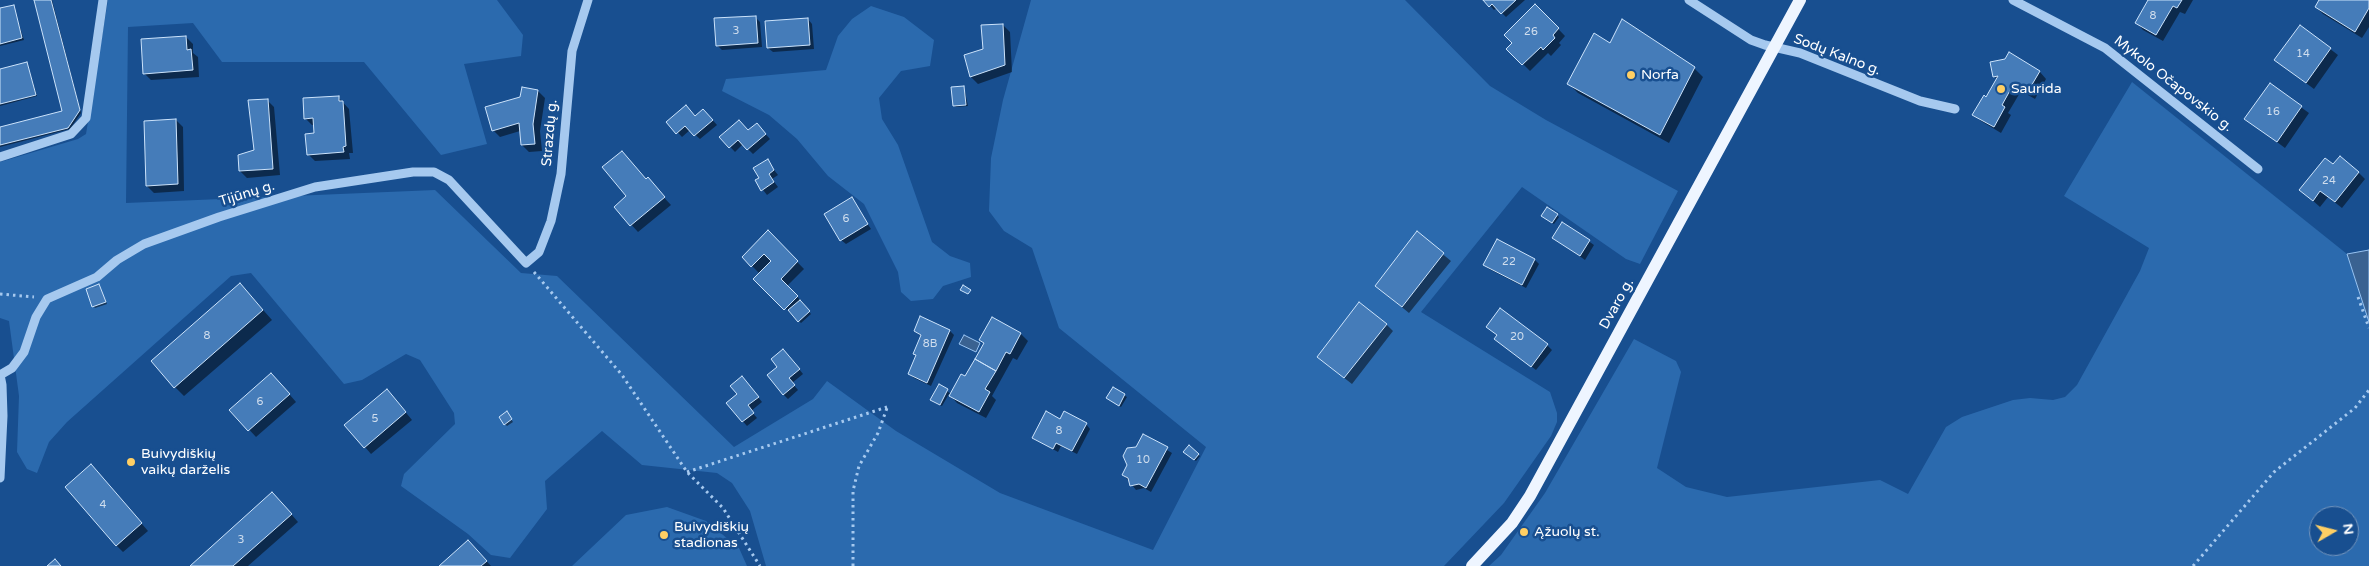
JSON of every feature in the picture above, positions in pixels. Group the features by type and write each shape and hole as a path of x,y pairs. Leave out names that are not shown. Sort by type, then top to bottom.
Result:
{"main road":[{"name":"Dvaro g.","path":"1472,566 1512,523 1530,496 1800,0"}],"street":[{"path":"0,157 70,134 86,118 103,0"},
{"name":"Strazdų g.","path":"526,263 540,252 551,221 561,174 572,51 588,0"},
{"name":"Sodų Kalno g.","path":"1689,0 1751,40 1800,53 1920,101 1954,109"},
{"name":"Mykolo Očapovskio g.","path":"2013,0 2105,48 2258,169"},
{"name":"Tijūnų g.","path":"47,299 97,277 117,260 144,244 219,216 315,186 413,172 434,172 449,180 526,263"},
{"path":"0,478 3,416 0,375 12,368 24,352 36,317 47,299"}],"path":[{"path":"526,263 622,374 687,472 723,508 760,566"},
{"path":"0,294 47,299"},
{"path":"2358,297 2369,328"},
{"path":"2193,566 2274,472 2355,408 2369,390"},
{"path":"687,472 887,407 878,433 859,466 853,491 854,566"}],"shaded area":[{"path":"108,0 497,0 523,35 521,56 464,64 487,144 441,155 364,62 222,62 193,23 128,27 126,203 435,190 521,273 557,276 734,447 813,399 827,381 896,431 1000,493 1153,550 1206,447 1059,328 1032,248 1004,231 989,211 991,158 1003,100 1031,0 1405,0 1490,86 1546,120 1678,191 1640,264 1626,259 1522,187 1421,312 1550,392 1557,413 1557,422 1551,436 1504,503 1444,566 766,566 750,511 732,483 717,473 642,465 602,431 545,481 547,509 510,558 491,555 468,534 401,486 404,474 455,424 454,413 420,360 406,354 362,380 344,384 251,273 231,276 67,422 49,442 37,473 27,469 17,452 19,396 9,321 0,318 0,162 78,139 86,134"},
{"path":"871,6 904,17 934,40 930,66 901,71 879,98 882,119 898,145 932,242 950,256 970,263 971,277 943,286 933,299 911,301 901,292 898,272 864,204 828,176 797,139 769,115 722,91 726,79 826,70 838,36 852,19"},
{"path":"2132,82 2347,254 2369,322 2369,566 1489,566 1501,555 1545,493 1634,339 1676,361 1681,372 1657,468 1686,487 1727,497 1880,480 1908,494 1946,427 1962,417 2013,400 2030,398 2053,400 2065,397 2077,385 2140,271 2149,248 2064,196"},
{"path":"2369,250 2369,322 2347,254"},
{"path":"964,335 980,343 976,352 959,344"},
{"name":"Buivydiškių stadionas","path":"667,507 706,521 739,548 747,566 572,566 626,515"}],"building":[{"path":"34,0 51,0 80,110 68,128 0,145 0,127 62,111"},
{"path":"1483,0 1516,0 1501,14 1492,4 1489,7"},
{"path":"2148,0 2182,0 2177,8 2173,6 2156,35 2135,23"},
{"path":"2319,0 2369,0 2369,8 2355,32 2315,7"},
{"path":"1535,4 1559,28 1553,35 1555,38 1543,50 1541,47 1522,65 1506,49 1512,43 1504,35"},
{"path":"14,5 22,38 0,44 0,8"},
{"path":"756,16 758,43 716,46 714,18"},
{"path":"808,18 810,45 767,48 765,21"},
{"name":"Norfa","path":"1622,19 1695,67 1660,135 1567,84 1594,33 1610,43"},
{"path":"1003,24 1005,65 970,77 964,55 983,49 981,25"},
{"path":"2300,25 2331,48 2306,83 2274,60"},
{"path":"186,36 187,50 191,49 193,70 143,74 141,39"},
{"name":"Saurida","path":"2009,52 2040,71 2027,93 2013,85 2002,105 2005,107 1994,127 1972,115 1984,95 1986,97 1998,76 1993,77 1990,62 2005,59"},
{"path":"27,62 36,95 0,104 0,69"},
{"path":"2270,83 2302,106 2277,142 2244,119"},
{"path":"964,86 966,105 953,106 951,87"},
{"path":"522,87 538,90 533,124 535,144 521,145 519,123 492,131 485,107 520,97"},
{"path":"339,96 339,101 343,101 346,146 343,147 344,152 307,155 305,134 314,133 313,118 304,119 303,98"},
{"path":"268,99 273,169 239,171 238,155 254,150 248,100"},
{"path":"686,105 695,116 703,109 713,120 694,136 685,126 676,134 666,122"},
{"path":"176,119 178,184 146,186 144,121"},
{"path":"739,120 748,130 757,123 766,134 747,150 738,140 729,148 719,137"},
{"path":"622,151 646,179 648,177 665,197 630,226 614,207 626,196 602,167"},
{"path":"2340,156 2359,172 2335,202 2320,191 2313,201 2299,190 2325,158 2333,164"},
{"path":"768,159 774,170 769,174 774,182 761,191 755,180 759,178 753,168"},
{"path":"852,197 868,224 840,241 824,214"},
{"path":"1547,207 1558,214 1552,223 1541,216"},
{"path":"1562,222 1590,240 1580,256 1552,238"},
{"path":"768,230 798,261 781,279 798,296 784,310 753,279 771,261 764,254 751,267 742,257"},
{"path":"1417,231 1444,253 1402,307 1375,286"},
{"path":"1497,239 1535,259 1522,285 1483,265"},
{"path":"240,283 263,310 174,388 151,361"},
{"path":"99,284 106,302 92,307 86,289"},
{"path":"963,285 971,290 968,294 960,290"},
{"path":"800,300 810,311 798,322 788,310"},
{"path":"1359,302 1387,324 1344,378 1317,357"},
{"path":"1500,308 1548,344 1531,367 1494,339 1497,335 1486,327"},
{"path":"920,316 950,330 927,383 908,374 916,355 913,354 921,335 914,331"},
{"path":"992,317 1021,333 1010,354 1006,352 996,371 975,359 984,343 979,340"},
{"path":"783,349 800,369 789,378 795,385 783,395 767,375 777,367 771,359"},
{"path":"975,359 996,371 985,389 990,392 979,412 949,396 961,374 965,376"},
{"path":"271,373 290,394 248,431 229,410"},
{"path":"742,376 759,397 748,405 754,413 742,422 726,403 737,394 730,386"},
{"path":"939,384 948,389 940,405 930,400"},
{"path":"1113,387 1125,394 1119,406 1106,398"},
{"path":"387,389 406,412 364,448 344,425"},
{"path":"507,411 512,419 504,425 499,417"},
{"path":"1046,411 1060,419 1064,411 1087,423 1072,451 1056,443 1053,449 1032,438"},
{"path":"1143,434 1168,447 1146,488 1139,484 1130,486 1128,478 1122,475 1127,465 1123,456 1127,448 1136,447"},
{"path":"1189,445 1199,454 1194,460 1183,452"},
{"path":"91,464 142,523 116,546 65,487"},
{"path":"272,492 292,514 233,566 190,566"},
{"path":"468,540 487,561 481,566 439,566"},
{"path":"55,559 61,566 47,566"}],"place":[{"name":"Norfa","path":"1631,75"},
{"name":"Saurida","path":"2001,89"},
{"name":"Buivydiškių vaikų darželis","path":"131,462"},
{"name":"Ąžuolų st.","path":"1524,532"},
{"name":"Buivydiškių stadionas","path":"664,535"}]}
